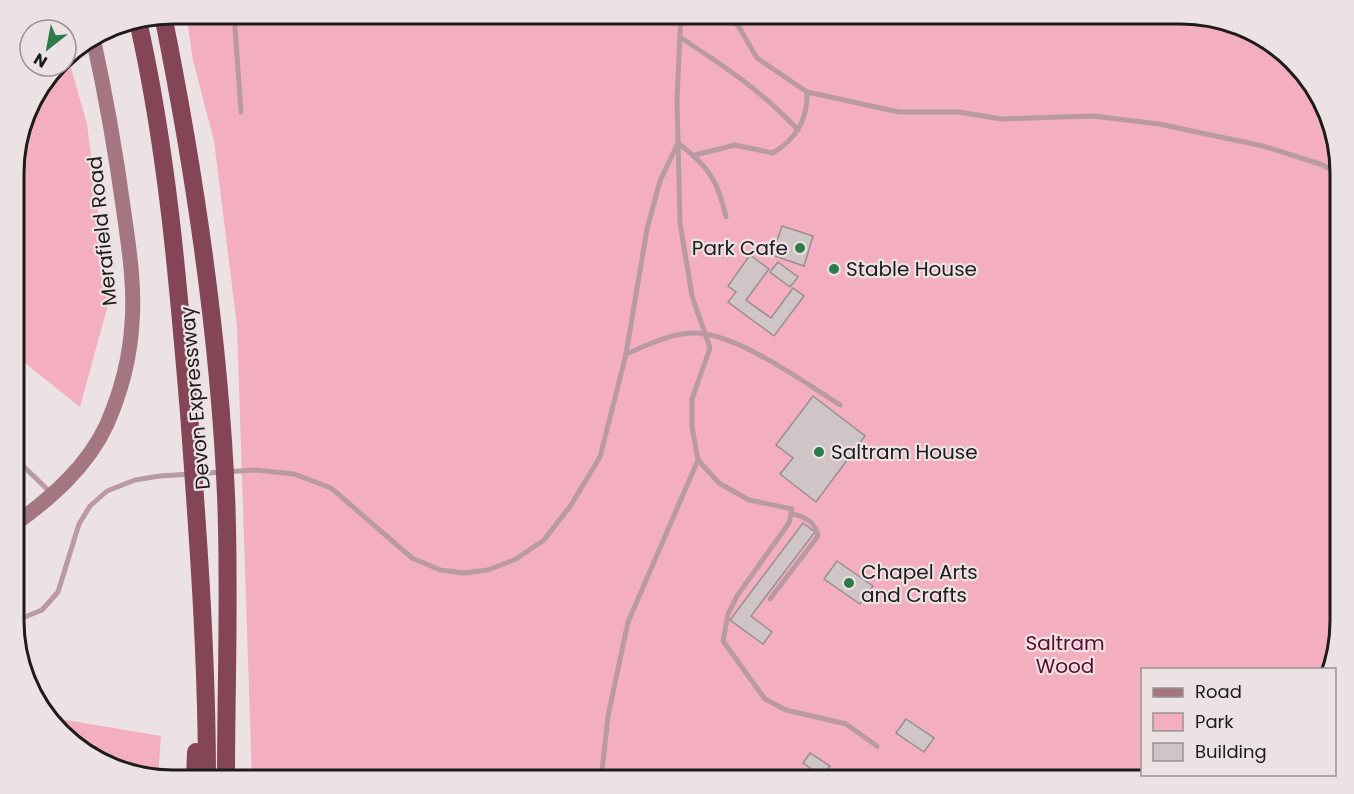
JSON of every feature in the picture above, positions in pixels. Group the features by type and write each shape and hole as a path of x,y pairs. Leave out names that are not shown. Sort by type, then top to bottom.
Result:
{"highway":[{"name":"Devon Expressway","path":"165,24 201,224 215,357 226,493 228,591 226,770"},
{"name":"Devon Expressway","path":"140,28 150,77 172,224 203,615 207,681 207,770"},
{"path":"195,770 203,615"}],"street":[{"name":"Merafield Road","path":"24,517 77,470 106,426 126,369 133,321 129,248 115,151 95,47"}],"lane":[{"path":"235,24 241,111"},
{"path":"681,24 677,99 680,223 692,297 710,348 692,399 692,428 698,460 718,483 749,500 792,509 789,523 736,596 728,614 723,641 765,699 786,710 846,724 877,746"},
{"path":"736,24 757,58 807,92 899,112 959,112 1000,119 1093,117 1159,124 1263,146 1330,169"},
{"path":"681,38 752,87 777,107 798,130"},
{"path":"694,156 735,145 772,153 789,143 798,130 808,111 807,92"},
{"path":"678,143 715,177 726,217"},
{"path":"24,617 42,610 58,592 79,524 90,506 107,491 135,480 160,476 255,470 294,474 331,488 397,546 440,570 464,573 488,570 516,559 544,540 571,505 600,457 626,354 647,229 660,181 678,143"},
{"path":"626,354 671,336 705,333 776,365 840,405"},
{"path":"602,770 608,716 628,622 698,460"},
{"path":"24,467 52,494"},
{"path":"770,599 818,536 814,526 806,519 792,514"}],"green space":[{"name":"Saltram Wood","path":"188,24 1181,24 1219,29 1255,44 1286,68 1310,99 1325,135 1330,163 1330,631 1322,668 1141,668 1141,770 252,770 237,326 214,141 193,60"},
{"path":"58,78 74,78 87,124 109,301 80,407 24,362 25,154 35,116"},
{"path":"61,719 161,736 159,769 154,769 116,759 99,750 82,739"}],"building":[{"name":"Park Cafe","path":"782,226 813,236 804,266 772,255"},
{"path":"750,255 769,269 746,300 771,318 793,288 804,296 774,336 728,302 736,292 728,286"},
{"path":"778,262 798,277 790,287 770,272"},
{"name":"Saltram House","path":"813,396 865,436 816,502 780,474 793,458 776,445"},
{"path":"803,523 815,532 751,616 772,632 763,644 730,620"},
{"name":"Chapel Arts and Crafts","path":"837,561 873,586 860,604 824,579"},
{"path":"906,719 934,738 924,752 896,733"},
{"path":"810,753 830,766 827,770 813,770 803,763"}],"place":[{"name":"Park Cafe","path":"800,248"},
{"name":"Stable House","path":"834,269"},
{"name":"Saltram House","path":"819,452"},
{"name":"Chapel Arts and Crafts","path":"849,583"}]}
